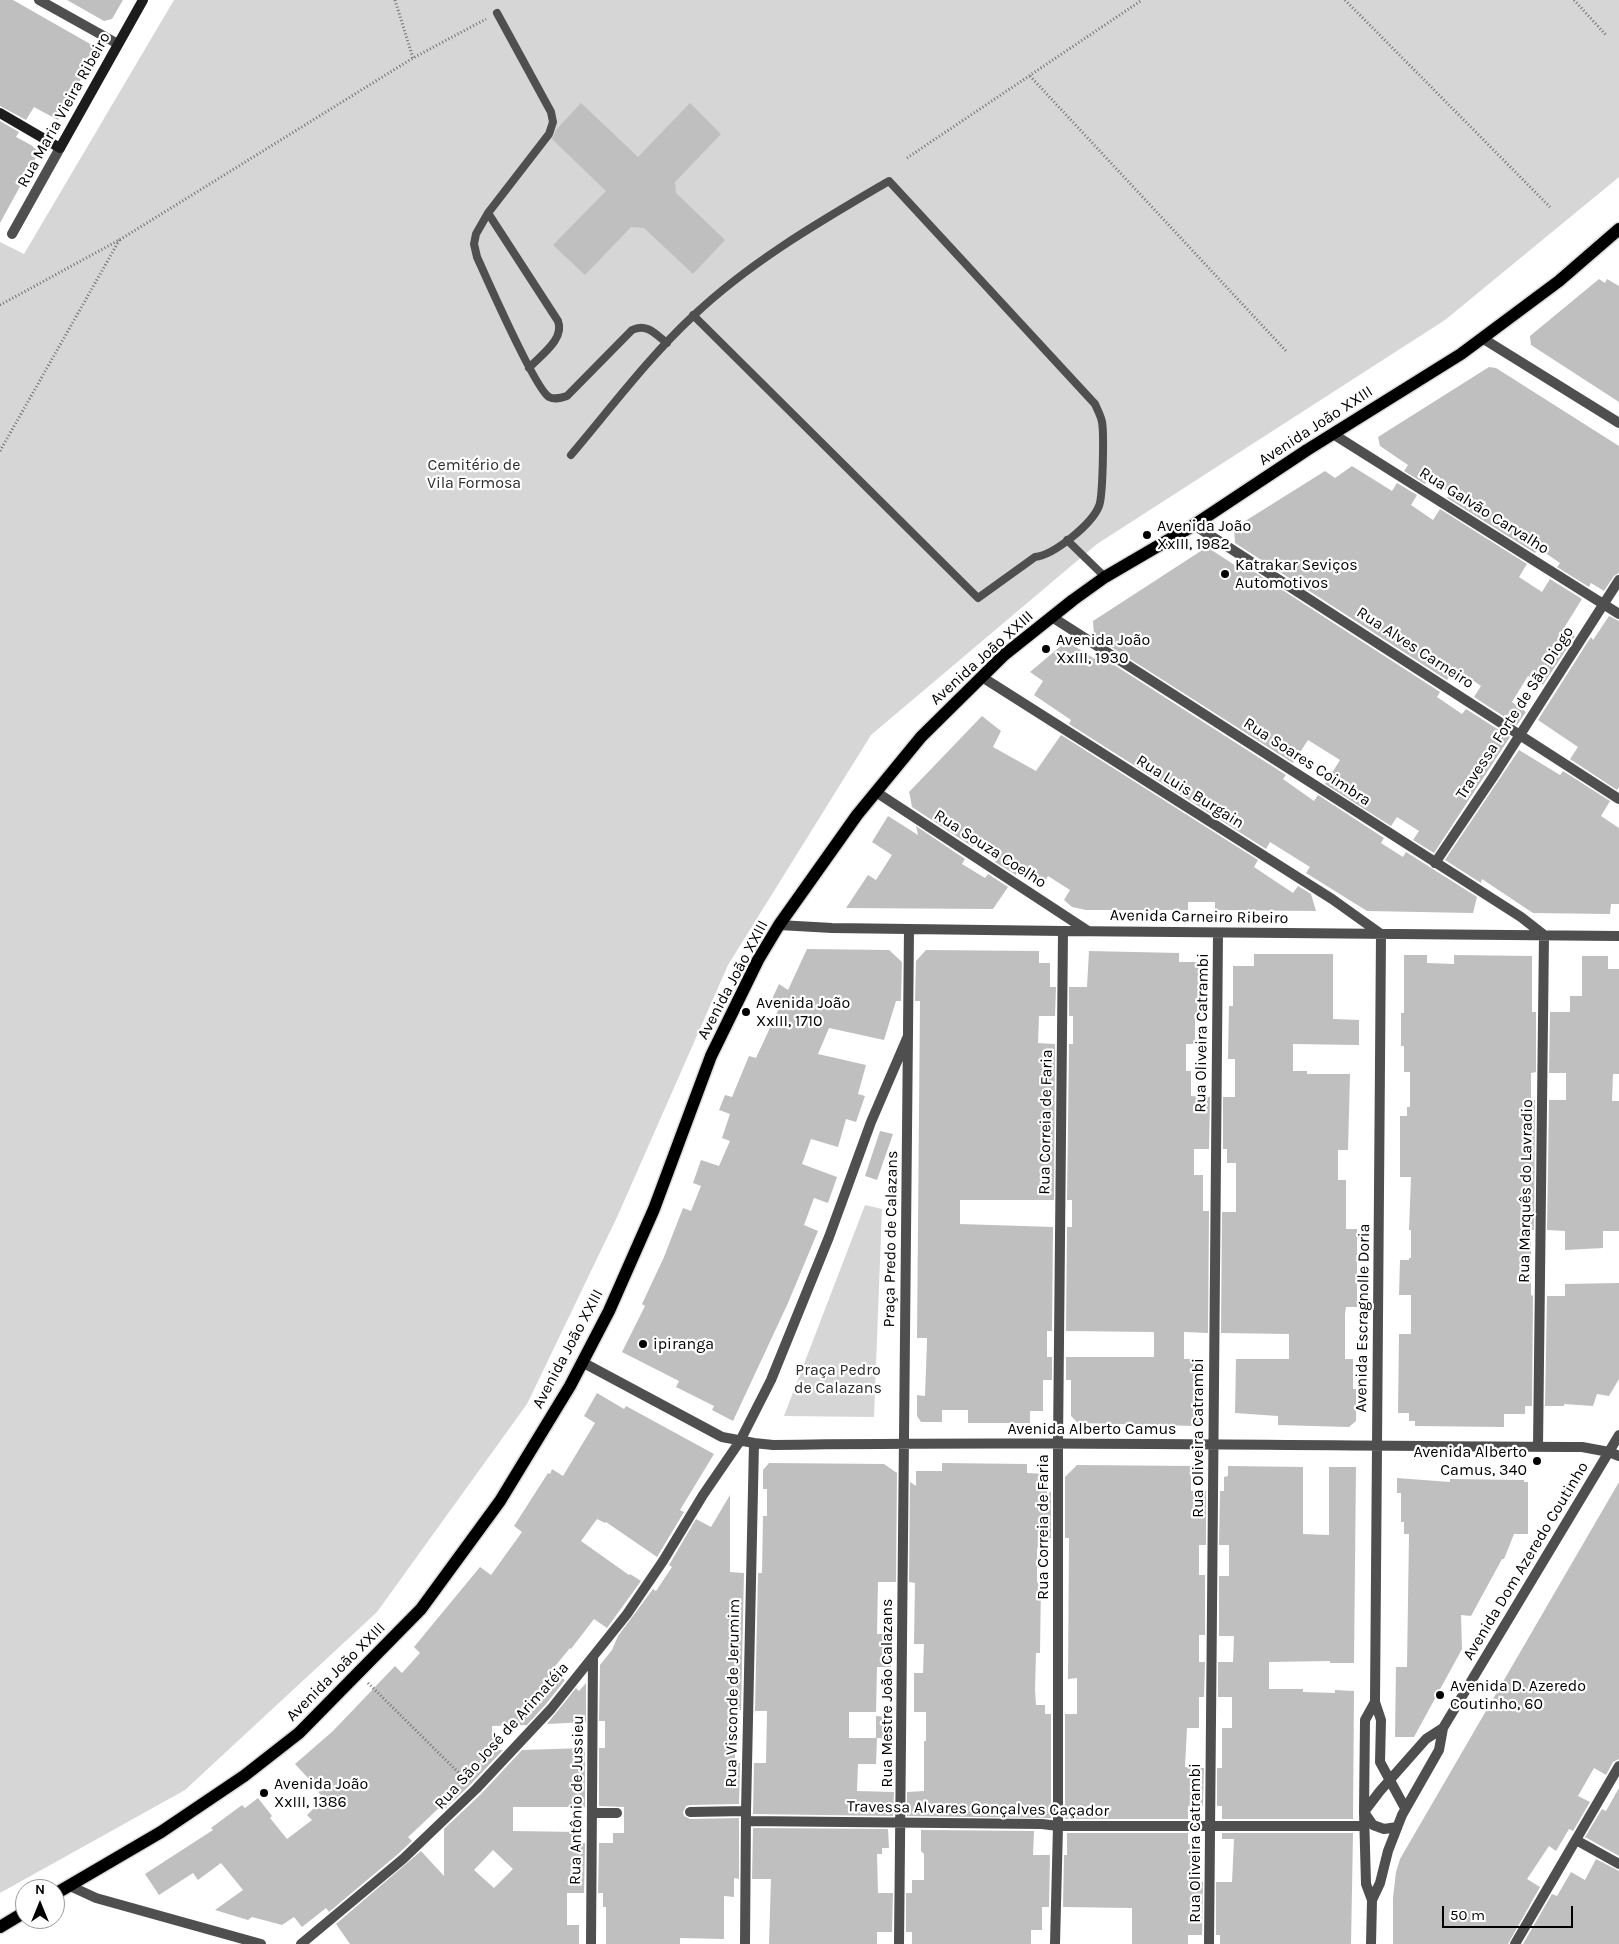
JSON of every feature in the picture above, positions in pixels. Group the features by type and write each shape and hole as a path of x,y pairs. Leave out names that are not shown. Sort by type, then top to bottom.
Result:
{"main road":[{"name":"Avenida João XXIII","path":"65,1889 161,1832 244,1776 299,1733 421,1609 494,1508 570,1386 609,1311 654,1209 711,1056 754,968 779,925 857,815 921,736 1004,655 1105,577 1194,524 1461,354 1559,281 1619,230"},
{"path":"0,1928 15,1918"}],"street":[{"path":"39,0 118,44"},
{"name":"Rua Maria Vieira Ribeiro","path":"12,234 143,0"},
{"path":"0,113 60,148"},
{"path":"1482,338 1619,423"},
{"name":"Rua Galvão Carvalho","path":"1333,434 1619,614"},
{"name":"Rua Alves Carneiro","path":"1194,524 1619,799"},
{"name":"Travessa Forte de São Diogo","path":"1436,863 1494,777 1519,734 1619,580"},
{"name":"Rua Soares Coimbra","path":"1052,617 1521,917 1544,935"},
{"name":"Rua Luis Burgain","path":"982,676 1332,899 1381,934"},
{"name":"Rua Souza Coelho","path":"876,792 1089,931"},
{"name":"Avenida Carneiro Ribeiro","path":"779,925 909,929 1619,936"},
{"path":"740,1441 770,1380 796,1319 871,1122 908,1036 909,929"},
{"name":"Rua Correia de Faria","path":"1055,1944 1058,1826 1058,1443 1063,931"},
{"name":"Rua Oliveira Catrambi","path":"1209,1944 1218,933"},
{"name":"Avenida Escragnolle Doria","path":"1372,1900 1380,1883 1388,1851 1406,1808 1380,1762 1381,1720 1375,1702 1381,934"},
{"name":"Rua Marquês do Lavradio","path":"1538,1447 1544,935"},
{"name":"Praça Predo de Calazans","path":"904,1443 908,1036"},
{"name":"Avenida Alberto Camus","path":"582,1362 722,1437 773,1445 1058,1443 1538,1447 1582,1448 1614,1454"},
{"name":"Avenida Dom Azeredo Coutinho","path":"1406,1808 1439,1750 1443,1728 1614,1454 1619,1435"},
{"name":"Rua São José de Arimatéia","path":"301,1944 443,1823 551,1709 627,1614 663,1562 703,1495 740,1441"},
{"name":"Rua Visconde de Jerumim","path":"745,1944 754,1443"},
{"name":"Rua Mestre João Calazans","path":"900,1944 904,1443"},
{"name":"Rua Antônio de Jussieu","path":"591,1944 593,1657"},
{"name":"Avenida Escragnolle Doria","path":"1371,1944 1372,1900 1366,1884 1364,1826 1365,1720 1375,1702"},
{"name":"Avenida Dom Azeredo Coutinho","path":"1390,1779 1426,1739 1443,1728"},
{"path":"1515,1944 1619,1766"},
{"path":"1390,1779 1364,1812 1373,1825 1384,1829 1397,1827"},
{"name":"Travessa Alvares Gonçalves Caçador","path":"690,1812 901,1823 1042,1824 1058,1826 1364,1826"},
{"path":"592,1813 617,1813"},
{"path":"1576,1840 1619,1864"},
{"path":"70,1886 96,1898 261,1944"}],"lane":[{"path":"497,13 551,112 553,122 549,134 488,213 476,234 474,244 477,257 529,368 547,396 556,399 567,396 632,330 640,327 646,328 666,343"},
{"path":"570,455 666,343 693,315 747,271 817,223 889,180 1095,404 1102,421 1100,504 1094,516 1067,540 1044,556 1035,557 978,598 693,315"},
{"path":"488,213 561,328 559,336 529,368"},
{"path":"1067,540 1105,577"}],"path":[{"path":"395,0 413,58"},
{"path":"907,158 1142,0"},
{"path":"1345,0 1550,208"},
{"path":"1574,0 1606,35"},
{"path":"0,305 120,239 413,58 497,13"},
{"path":"1030,76 1286,352"},
{"path":"0,451 120,239"},
{"path":"359,1674 466,1780"}],"green space":[{"name":"Cemitério de Vila Formosa","path":"174,0 1619,0 1619,177 1445,320 1097,544 871,735 728,965 618,1215 527,1404 377,1612 185,1790 25,1879 15,1879 15,1885 0,1893 0,242 24,254"},
{"name":"Praça Pedro de Calazans","path":"865,1205 882,1209 874,1417 784,1416"}],"building":[{"path":"0,0 13,0 92,45 95,54 58,120 34,107 26,120 0,106"},
{"path":"67,0 123,0 112,19 104,21"},
{"path":"581,103 638,157 690,103 721,134 675,182 676,193 725,240 693,274 644,228 631,227 585,275 553,245 606,191 552,139 556,130"},
{"path":"0,121 19,132 16,137 39,152 0,223"},
{"path":"1599,279 1605,283 1607,279 1619,286 1619,402 1531,345 1530,336"},
{"path":"1489,367 1496,368 1619,446 1619,573 1614,576 1604,591 1591,583 1589,587 1557,567 1560,563 1538,548 1535,553 1447,498 1450,493 1428,478 1425,484 1404,471 1408,465 1380,446 1378,437"},
{"path":"1352,466 1392,491 1397,483 1417,495 1411,505 1433,520 1440,509 1527,564 1519,577 1542,592 1550,579 1582,599 1564,628 1575,636 1543,685 1528,676 1512,702 1526,712 1517,725 1474,697 1481,686 1455,668 1447,680 1235,543 1234,528 1325,471 1335,478"},
{"path":"1207,547 1236,566 1236,560 1440,692 1437,697 1462,714 1466,709 1510,737 1434,853 1413,840 1419,831 1397,817 1391,826 1325,784 1340,760 1308,740 1293,763 1094,636 1093,621"},
{"path":"1609,616 1619,621 1619,787 1617,790 1570,759 1578,747 1538,720 1591,637 1593,640"},
{"path":"1071,644 1095,659 1094,652 1286,775 1283,779 1314,801 1318,795 1384,838 1381,843 1403,857 1406,852 1477,897 1473,913 1367,911 1306,873 1310,867 1270,842 1266,849 1069,724 1071,720 1034,695 1043,681 1030,672 1062,645"},
{"path":"982,716 1001,731 993,747 1036,771 1061,735 1258,860 1254,867 1293,893 1298,886 1311,894 1316,911 1215,910 1215,902 1188,902 1188,910 1086,910 1072,907 1064,900 1070,890 1048,876 1042,886 1018,871 1016,875 995,862 1002,852 980,837 973,847 912,807 909,792"},
{"path":"1519,750 1560,775 1563,771 1610,801 1601,816 1619,828 1619,904 1611,904 1610,914 1533,913 1482,879 1481,883 1445,860"},
{"path":"888,816 918,835 916,826 965,859 962,864 985,878 988,874 1008,887 993,909 846,908 868,875 876,880 892,855 872,842"},
{"path":"807,949 889,950 902,962 901,1001 896,1001 884,1040 829,1028 818,1054 866,1065 858,1094 865,1096 856,1122 846,1119 838,1147 811,1139 802,1164 837,1177 828,1203 814,1198 804,1225 818,1231 788,1303 733,1421 712,1410 714,1406 676,1387 679,1381 622,1352 645,1306 642,1304 664,1257 683,1208 691,1211 701,1186 693,1183 701,1160 719,1166 730,1141 722,1138 730,1114 719,1110 725,1095 732,1097 749,1056 756,1058 781,1004 772,999 779,984 788,990"},
{"path":"926,950 1039,951 1039,963 1050,963 1050,987 1056,987 1055,1016 1039,1016 1038,1043 1055,1044 1054,1200 960,1200 960,1224 1053,1227 1052,1331 1047,1331 1047,1357 1052,1357 1052,1380 1043,1380 1043,1411 1030,1411 1030,1423 968,1423 968,1410 942,1410 942,1422 921,1422 917,1416 917,1395 925,1396 927,1338 917,1338 920,1001 915,1001 916,961"},
{"path":"1089,951 1179,953 1179,962 1205,962 1205,976 1202,976 1201,1018 1195,1018 1195,1044 1186,1044 1186,1071 1191,1071 1191,1096 1210,1097 1209,1149 1194,1149 1194,1175 1203,1175 1203,1211 1209,1211 1208,1333 1184,1332 1184,1359 1202,1359 1202,1373 1197,1373 1196,1409 1201,1409 1201,1419 1196,1426 1078,1423 1071,1416 1071,1380 1066,1380 1066,1357 1154,1357 1154,1332 1066,1331 1067,1227 1072,1227 1072,1200 1067,1200 1069,1044 1073,1044 1073,1016 1069,1016 1069,987 1087,987"},
{"path":"1254,954 1333,954 1333,1019 1359,1020 1359,1045 1293,1044 1293,1071 1307,1071 1307,1074 1350,1074 1348,1150 1338,1150 1338,1180 1346,1180 1346,1229 1357,1229 1357,1307 1346,1307 1345,1314 1345,1359 1353,1359 1353,1389 1356,1389 1356,1421 1349,1427 1278,1425 1278,1416 1235,1413 1236,1359 1289,1359 1289,1334 1221,1333 1222,1212 1236,1212 1236,1163 1227,1163 1227,1149 1223,1149 1223,1097 1235,1097 1235,1059 1228,1059 1229,1006 1233,1006 1233,966 1254,966"},
{"path":"1404,955 1427,955 1427,963 1454,964 1454,955 1532,956 1532,1012 1536,1012 1536,1072 1531,1073 1531,1100 1535,1100 1534,1230 1531,1230 1531,1295 1533,1296 1532,1406 1525,1406 1525,1414 1504,1414 1504,1427 1415,1426 1415,1421 1409,1421 1409,1413 1398,1413 1399,1334 1411,1334 1411,1295 1399,1295 1400,1260 1409,1260 1411,1258 1411,1230 1409,1230 1411,1177 1400,1177 1400,1116 1407,1116 1407,1107 1410,1107 1410,1072 1404,1072 1404,1046 1401,1046 1401,1013 1404,1013"},
{"path":"1582,956 1608,956 1608,969 1619,969 1619,1074 1613,1074 1612,1101 1619,1101 1619,1231 1603,1231 1603,1248 1565,1250 1565,1231 1547,1230 1549,1100 1566,1100 1566,1073 1549,1073 1550,1012 1570,1012 1570,996 1582,996"},
{"path":"880,1131 893,1134 877,1180 865,1176"},
{"path":"1619,1283 1619,1379 1609,1396 1597,1394 1593,1406 1564,1404 1564,1406 1545,1406 1547,1296 1565,1296 1565,1284"},
{"path":"597,1393 624,1409 626,1406 714,1454 680,1510 684,1512 657,1557 606,1522 597,1519 581,1541 629,1575 641,1581 607,1628 594,1619 552,1670 565,1680 546,1704 527,1725 492,1726 493,1750 503,1750 471,1784 444,1810 444,1803 408,1837 412,1841 398,1854 329,1912 326,1908 302,1927 294,1917 282,1925 252,1917 248,1920 215,1910 243,1890 221,1863 198,1880 193,1873 159,1895 145,1874 213,1830 211,1828 242,1805 245,1808 258,1798 272,1816 270,1818 287,1839 312,1820 307,1815 324,1798 295,1764 333,1731 395,1666 402,1673 420,1653 414,1647 480,1567 491,1575 522,1532 514,1526 548,1473 550,1474 552,1469 563,1476 595,1423 584,1416"},
{"path":"769,1463 884,1464 897,1473 896,1582 878,1582 877,1634 890,1634 891,1667 877,1667 876,1712 849,1712 849,1738 876,1738 876,1716 889,1717 889,1739 877,1738 876,1764 858,1764 857,1791 894,1792 893,1816 753,1814 754,1763 766,1763 767,1711 755,1711 758,1573 762,1573 763,1516 767,1516 767,1489 763,1489 763,1470"},
{"path":"942,1463 1027,1464 1027,1473 1047,1474 1047,1496 1051,1491 1051,1538 1042,1538 1042,1548 1037,1548 1037,1582 1041,1582 1040,1653 1036,1653 1035,1690 1036,1705 1045,1705 1045,1714 1051,1714 1051,1818 907,1816 907,1792 924,1791 924,1741 926,1741 926,1712 914,1712 914,1673 923,1673 924,1644 914,1644 915,1583 909,1582 910,1482 916,1486 916,1471 942,1471"},
{"path":"1077,1465 1191,1466 1191,1491 1206,1491 1206,1545 1199,1545 1199,1575 1205,1575 1205,1635 1199,1635 1199,1662 1205,1662 1204,1697 1199,1697 1199,1728 1187,1728 1185,1767 1204,1768 1203,1806 1188,1806 1188,1819 1065,1819 1065,1714 1077,1714 1077,1678 1068,1679 1069,1538 1065,1538 1065,1477"},
{"path":"1228,1466 1303,1467 1303,1534 1329,1535 1329,1467 1356,1467 1354,1663 1330,1663 1330,1661 1269,1662 1269,1689 1303,1689 1303,1692 1335,1693 1335,1690 1354,1691 1353,1819 1222,1819 1222,1806 1217,1806 1217,1768 1222,1768 1222,1728 1232,1728 1232,1697 1218,1697 1218,1662 1233,1662 1234,1636 1219,1636 1219,1576 1229,1576 1229,1545 1219,1545 1220,1491 1224,1491 1224,1477 1228,1476"},
{"path":"1397,1478 1450,1482 1450,1479 1524,1480 1524,1482 1528,1482 1528,1534 1514,1534 1504,1559 1502,1559 1471,1616 1461,1615 1462,1649 1414,1737 1395,1737 1396,1667 1407,1667 1409,1534 1404,1534 1404,1522 1401,1522 1401,1493 1397,1493"},
{"path":"1619,1482 1619,1759 1613,1762 1606,1775 1594,1768 1578,1796 1590,1802 1573,1831 1569,1829 1556,1851 1549,1846 1527,1879 1540,1887 1508,1944 1393,1944 1393,1898 1396,1872 1400,1859"},
{"path":"730,1495 730,1572 744,1573 741,1710 736,1710 735,1730 735,1763 740,1763 739,1804 690,1805 686,1806 683,1812 684,1816 690,1819 739,1818 739,1879 734,1878 734,1897 724,1896 724,1939 680,1938 680,1944 606,1944 606,1907 603,1907 603,1893 598,1893 599,1843 613,1843 613,1833 624,1833 624,1807 599,1806 599,1748 605,1748 605,1721 599,1721 600,1665 612,1650 618,1636 653,1589 656,1591 672,1567 669,1565 696,1519 711,1527"},
{"path":"586,1683 586,1722 547,1724 576,1688 579,1691"},
{"path":"585,1748 585,1807 513,1807 513,1831 580,1832 580,1843 585,1843 584,1893 567,1893 567,1925 579,1925 579,1944 350,1944 336,1924 421,1851 444,1876 444,1829 481,1794 522,1750","holes":["493,1850 513,1869 494,1888 474,1870"]},
{"path":"1619,1788 1619,1856 1585,1837 1602,1809 1606,1811"},
{"path":"753,1828 888,1829 889,1848 882,1848 882,1854 877,1854 878,1893 893,1893 892,1932 877,1932 877,1944 769,1944 771,1879 752,1879"},
{"path":"921,1830 1034,1831 1033,1855 1050,1855 1049,1907 1042,1907 1042,1930 1031,1930 1031,1944 912,1944 912,1932 906,1932 906,1893 912,1893 912,1880 924,1880 924,1854 921,1851"},
{"path":"1067,1833 1188,1833 1188,1844 1197,1844 1197,1882 1203,1882 1202,1935 1188,1935 1188,1944 1132,1944 1132,1908 1063,1907 1064,1855 1067,1855"},
{"path":"1222,1833 1353,1833 1351,1944 1220,1944 1220,1935 1216,1935 1216,1882 1232,1882 1234,1839 1222,1839"},
{"path":"1596,1859 1619,1871 1619,1944 1523,1944 1552,1894 1557,1896 1571,1872 1585,1880"}],"place":[{"name":"Avenida João XxIII, 1982","path":"1147,535"},
{"name":"Katrakar Seviços Automotivos","path":"1225,574"},
{"name":"Avenida João XxIII, 1930","path":"1046,649"},
{"name":"Avenida João XxIII, 1710","path":"746,1012"},
{"name":"ipiranga","path":"643,1344"},
{"name":"Avenida Alberto Camus, 340","path":"1537,1461"},
{"name":"Avenida D. Azeredo Coutinho, 60","path":"1440,1695"},
{"name":"Avenida João XxIII, 1386","path":"264,1793"}]}
